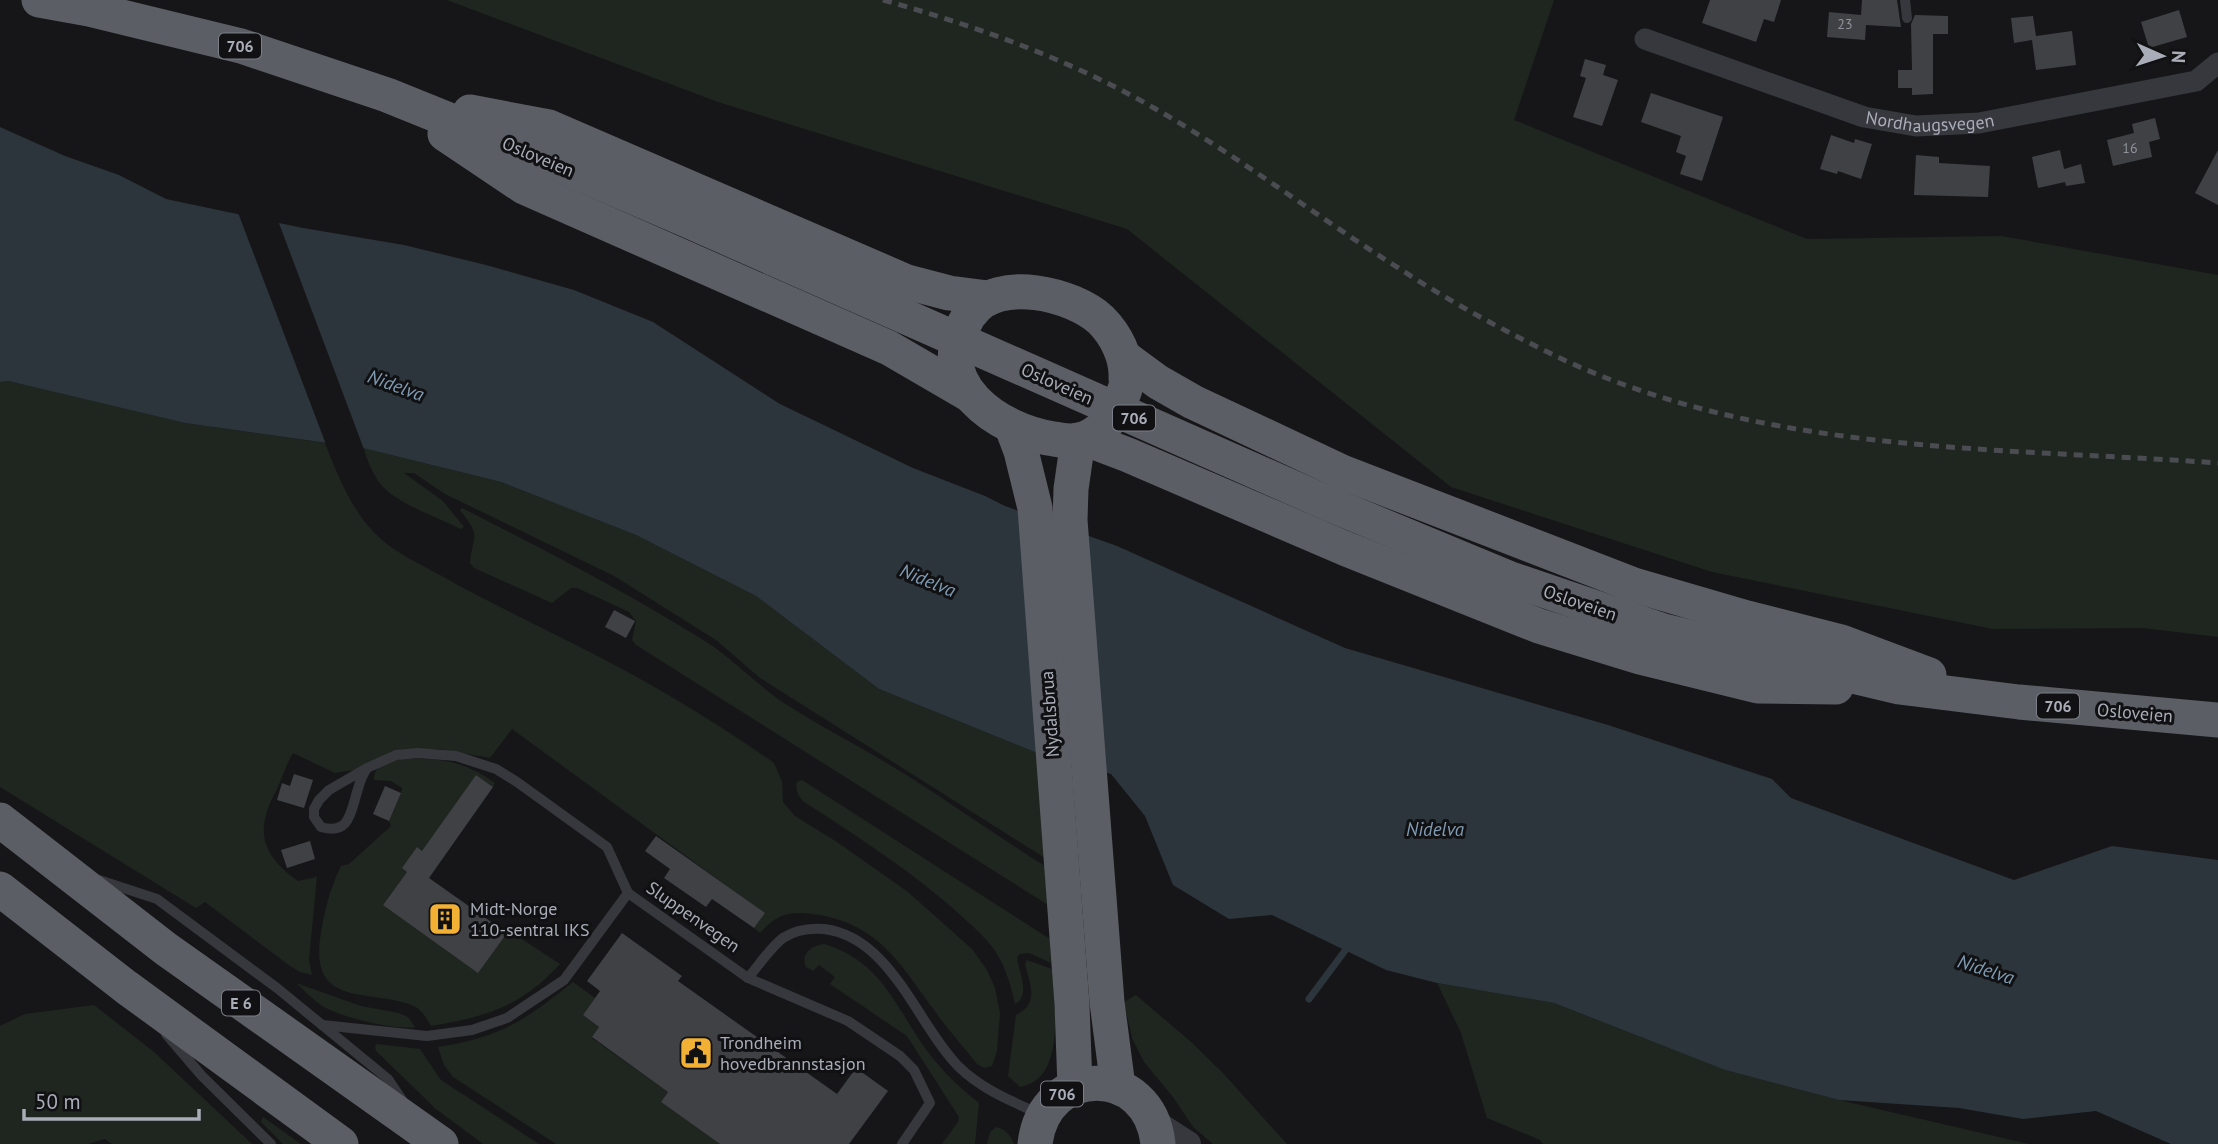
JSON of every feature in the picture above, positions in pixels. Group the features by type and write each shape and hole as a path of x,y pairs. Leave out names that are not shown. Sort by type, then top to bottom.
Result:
{"highway":[{"name":"Osloveien","path":"39,0 89,9 242,46 387,95 538,156 1325,502 1508,578 1664,631 1899,687 2105,711 2218,720"},
{"name":"706","path":"387,95 524,187 889,348 968,394 988,413 1012,427 1044,438 1082,439 1472,600 1539,626 1640,657 1758,686 1899,687"},
{"name":"706","path":"387,95 549,127 907,282 949,293 977,309"},
{"name":"706","path":"968,394 958,374 957,343 961,328 977,309 1002,293 1030,292 1070,303 1103,322 1115,338 1125,373 1115,413 1099,430 1082,439"},
{"name":"706","path":"1125,373 1158,382 1193,402 1342,472 1634,585 1841,642 1987,698"},
{"name":"Nydalsbrua","path":"1012,427 1021,451 1035,508 1072,1004 1075,1087"},
{"name":"Nydalsbrua","path":"1082,439 1071,489 1070,520 1107,1002 1118,1087"},
{"name":"E 6","path":"0,820 177,957 434,1139"},
{"path":"0,889 126,987 341,1144"},
{"name":"706","path":"1039,1130 1062,1094 1089,1083 1118,1087"},
{"path":"1118,1087 1142,1102 1156,1133"}],"street":[{"name":"Nordhaugsvegen","path":"1645,39 1864,117 1916,126 1979,123 2196,81 2218,63"},
{"path":"1156,1133 1188,1144"}],"lane":[{"path":"1905,0 1907,18"},
{"name":"Sluppenvegen","path":"367,768 346,823 336,828 321,827 314,817 314,809 319,800 329,790 367,768 396,755 418,753 456,756 496,769 607,847 628,893 748,978 783,938 799,930 835,931 866,948 885,964 950,1056 972,1079 1039,1130"},
{"path":"59,867 156,899 277,988 388,1079 434,1139"},
{"path":"322,1025 427,1036 472,1030 507,1018 564,980 628,893"},
{"path":"748,978 848,1021 900,1056 914,1070 930,1103 902,1144"},
{"path":"126,987 202,1076 271,1144"}],"shaded area":[{"path":"447,0 1554,0 1514,120 1807,239 2002,236 2218,275 2218,637 2143,628 1993,629 1712,572 1451,487 1127,229 718,102"},
{"path":"8,381 185,423 325,443 354,507 371,529 395,549 647,683 699,713 774,763 782,781 783,802 795,816 908,892 972,949 987,970 995,988 1000,1013 997,1051 992,1066 984,1068 977,1064 897,961 870,935 834,918 803,913 783,916 760,933 754,928 764,913 512,729 490,758 439,749 393,751 355,770 335,773 293,753 269,807 264,832 270,853 286,872 298,881 317,877 309,960 312,975 290,966 205,902 196,908 0,787 0,382"},
{"path":"363,448 501,482 636,535 756,596 879,689 1037,753 1045,858 760,678 716,640 614,576 445,494 414,473 404,473 443,501 464,527 461,529 399,499 379,483"},
{"path":"462,508 553,554 671,620 722,653 784,703 908,776 1045,866 1048,905 636,645 632,640 636,621 629,612 577,588 571,588 552,603 474,568 470,563 474,531 460,510"},
{"path":"400,759 450,762 472,769 495,783 493,787 476,775 423,851 417,848 407,872 383,905 507,934 508,930 560,964 532,990 486,1014 431,1026 422,1012 414,1006 348,992 335,986 325,976 320,961 320,939 333,884 341,866 349,864 391,826 389,821 402,788 391,781 374,780 374,775 382,765"},
{"path":"802,780 1050,939 1051,963 1029,953 1017,957 1023,984 1020,1000 1015,1004 1000,960 980,933 909,873 804,802 796,788 797,782"},
{"path":"824,944 842,951 870,970 891,996 933,1059 979,1103 975,1144 942,1144 959,1117 907,1036 830,984 835,977 819,965 813,971 806,967 805,958 808,951"},
{"path":"1027,960 1052,969 1055,1019 1051,1055 1045,1070 1035,1081 1020,1087 1008,1076 1016,1015 1031,999 1031,986 1025,964"},
{"path":"573,982 595,998 583,1015 599,1027 592,1038 668,1092 661,1102 720,1144 556,1144 453,1077 444,1065 438,1047 479,1038 511,1025"},
{"path":"296,983 361,1006 399,1013 408,1017 415,1027 381,1025 339,1014 321,1005"},
{"path":"1437,983 1554,1003 1725,1070 1839,1100 2029,1144 1543,1144 1540,1140 1487,1118 1461,1033"},
{"path":"1136,995 1222,1072 1287,1144 1213,1144 1193,1127 1144,1062 1132,1038 1124,1002"},
{"path":"94,1005 154,1052 252,1144 112,1144 105,1139 88,1144 0,1144 0,1026 25,1014"},
{"path":"377,1044 420,1049 441,1080 539,1144 483,1144 436,1109 376,1051"},
{"path":"263,1117 301,1144 283,1144 261,1122"},
{"path":"996,1127 1007,1133 1014,1144 987,1144 990,1132"}],"water":[{"name":"Nidelva","path":"0,127 65,156 119,175 166,199 303,228 404,245 574,290 653,322 780,404 913,468 1005,506 1117,546 1345,648 1608,725 1772,779 1791,798 2014,880 2112,846 2218,860 2218,1144 2171,1144 2096,1111 2023,1119 1959,1108 1839,1100 1725,1070 1554,1003 1437,983 1386,970 1272,915 1229,919 1173,885 1145,816 1111,774 1037,753 879,689 756,596 636,535 501,482 363,448 185,423 8,381 0,382"}],"pier":[{"path":"237,210 277,218 365,452 327,447"}],"building":[{"path":"1710,0 1781,0 1774,22 1764,19 1756,42 1702,23"},
{"path":"1862,0 1897,0 1901,27 1866,25 1865,40 1827,37 1829,12 1861,15"},
{"path":"2179,10 2187,37 2149,48 2141,22"},
{"path":"1915,15 1948,16 1948,34 1933,34 1933,94 1912,95 1912,88 1898,88 1898,70 1912,70 1911,24"},
{"path":"2033,16 2036,36 2072,31 2076,65 2036,70 2032,40 2014,43 2011,18"},
{"path":"1585,59 1606,65 1603,75 1618,80 1602,126 1573,117 1586,78 1580,76"},
{"path":"1651,93 1723,117 1702,181 1680,174 1686,156 1676,152 1681,136 1641,122"},
{"path":"2155,118 2160,139 2149,142 2152,157 2113,166 2107,140 2134,133 2132,124"},
{"path":"1831,135 1854,143 1855,139 1872,144 1861,179 1838,171 1837,174 1820,169"},
{"path":"2060,150 2064,169 2081,164 2085,183 2066,186 2065,182 2038,188 2032,157"},
{"path":"2218,150 2218,205 2195,193"},
{"path":"1916,155 1939,157 1939,163 1990,166 1988,197 1914,195"},
{"path":"614,610 635,621 626,638 605,627"},
{"path":"294,774 313,780 304,808 277,800 282,783 290,786"},
{"name":"Midt-Norge 110-sentral IKS","path":"476,775 493,787 429,878 507,933 478,973 383,905 407,872 402,868 417,847 422,851"},
{"path":"385,786 401,793 389,821 373,814"},
{"path":"656,836 765,913 754,928 712,899 706,907 664,878 670,869 645,851"},
{"path":"310,841 315,859 287,868 281,850"},
{"name":"Trondheim hovedbrannstasjon","path":"622,933 682,976 678,981 837,1094 856,1068 888,1091 849,1144 720,1144 661,1102 668,1092 592,1037 599,1027 583,1015 600,991 587,981"}],"waterway":[{"path":"1309,999 1350,944"}],"railway":[{"path":"883,0 1003,38 1119,89 1191,130 1460,306 1564,360 1642,391 1722,414 1803,430 1885,441 2218,463"}],"place":[{"name":"Midt-Norge 110-sentral IKS","path":"445,919"},
{"name":"Trondheim hovedbrannstasjon","path":"696,1053"}]}
